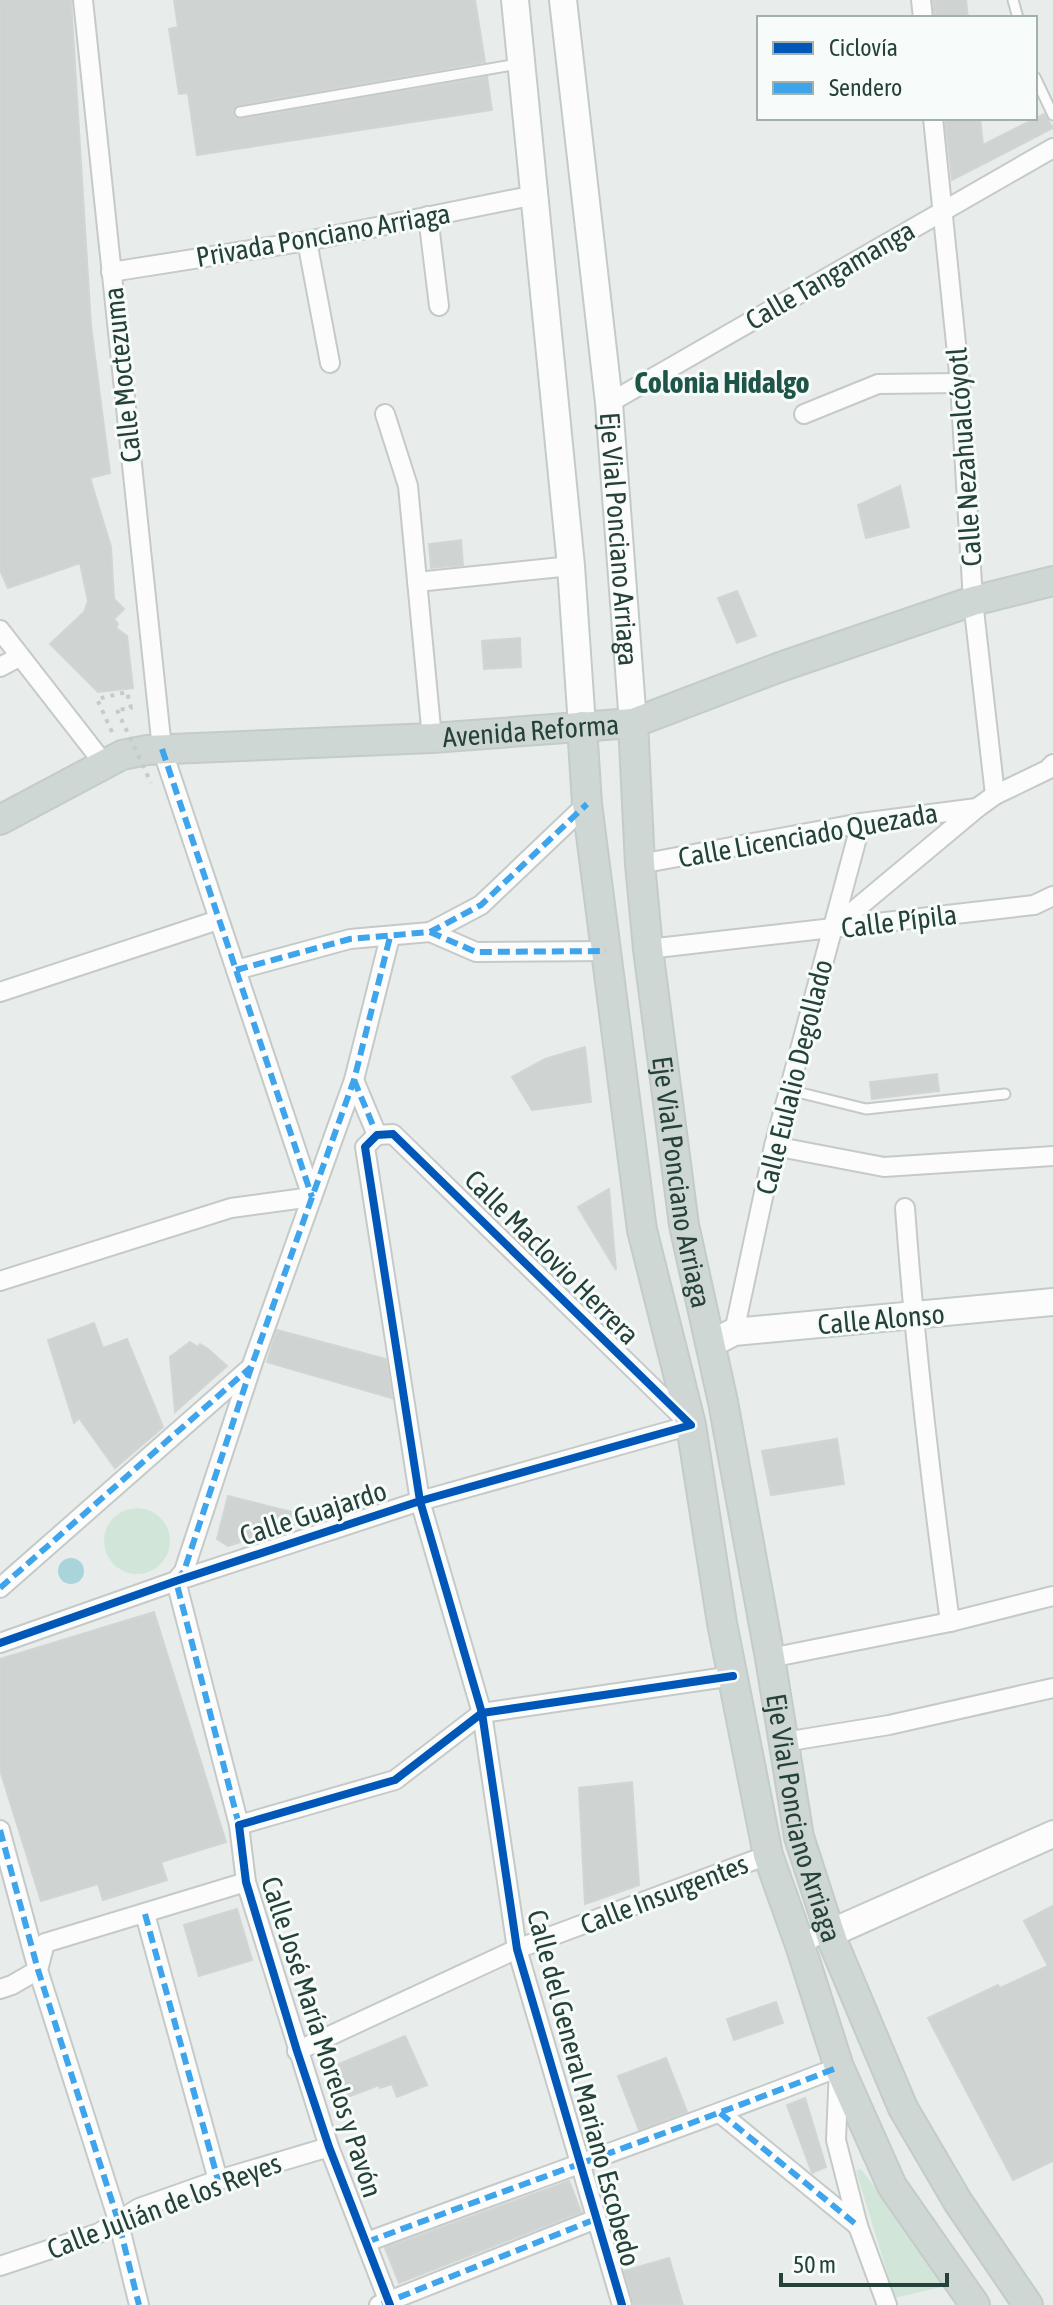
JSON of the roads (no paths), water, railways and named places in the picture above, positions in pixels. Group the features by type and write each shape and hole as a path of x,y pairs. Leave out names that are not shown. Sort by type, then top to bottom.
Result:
{"main road":[{"name":"Eje Vial Ponciano Arriaga","path":"515,0 571,566 587,804 642,1230 691,1425 733,1676 768,1855 839,2067 892,2186 975,2305"},
{"name":"Eje Vial Ponciano Arriaga","path":"563,0 609,403 648,949 684,1225 723,1337 799,1837 831,1935 903,2108 958,2202 1028,2305"},
{"name":"Avenida Reforma","path":"0,820 113,760 162,749 432,738 633,723 783,666 973,601 1053,581"},
{"name":"Calle Alonso","path":"723,1337 1053,1302"}],"street":[{"name":"Calle Moctezuma","path":"83,0 162,749 312,1197"},
{"name":"Calle Nezahualcóyotl","path":"933,120 960,383 973,601 995,795"},
{"name":"Calle Tangamanga","path":"609,403 1053,148"},
{"name":"Privada Ponciano Arriaga","path":"111,272 307,241 535,195"},
{"path":"428,216 439,306"},
{"path":"307,241 330,363"},
{"path":"804,414 878,384 960,383"},
{"path":"385,414 408,486 432,738"},
{"path":"417,582 571,566"},
{"path":"0,630 19,657 113,760"},
{"path":"0,667 19,657"},
{"name":"Calle Licenciado Quezada","path":"832,929 977,808 1053,764"},
{"path":"236,970 350,939 430,932 481,905 587,804"},
{"name":"Calle Licenciado Quezada","path":"640,864 861,823 977,808"},
{"name":"Calle Eulalio Degollado","path":"723,1337 861,823"},
{"name":"Calle Pípila","path":"648,949 1034,905 1053,896"},
{"path":"0,992 218,920"},
{"path":"430,932 476,952 606,951"},
{"path":"176,1581 184,1571 251,1367 354,1080 390,937"},
{"path":"354,1080 377,1135"},
{"name":"Calle Maclovio Herrera","path":"377,1135 393,1134 691,1425"},
{"name":"Calle del General Mariano Escobedo","path":"377,1135 365,1147 420,1501 482,1713 517,1949 622,2305"},
{"path":"774,1146 884,1167 1053,1156"},
{"path":"0,1281 231,1208 312,1197"},
{"path":"905,1208 913,1317 950,1622"},
{"path":"0,1588 251,1367"},
{"name":"Calle Guajardo","path":"0,1643 420,1501 691,1425"},
{"name":"Calle José María Morelos y Pavón","path":"176,1581 239,1825 246,1882 297,2051 329,2147 367,2242 386,2304"},
{"path":"770,1658 950,1622 1053,1596"},
{"path":"239,1825 395,1780 482,1713 733,1676"},
{"path":"784,1742 889,1725 1053,1688"},
{"path":"0,1830 38,1970 118,2220 139,2305"},
{"path":"800,1945 831,1935 1053,1830"},
{"name":"Calle Insurgentes","path":"297,2051 517,1949 768,1855"},
{"path":"0,1989 38,1970 45,1943 246,1882"},
{"path":"145,1914 218,2180"},
{"path":"367,2242 839,2067 836,2140 858,2226 887,2305"},
{"path":"720,2113 858,2226"},
{"name":"Calle Julián de los Reyes","path":"0,2266 99,2233 139,2208 218,2180 329,2147"},
{"path":"386,2304 596,2219"}],"lane":[{"path":"240,112 521,63"},
{"path":"1037,81 1053,115"},
{"path":"789,1090 866,1109 1005,1094"},
{"path":"831,1935 1053,1843"}],"water":[{"path":"71,1558 80,1562 84,1571 80,1580 71,1584 62,1580 58,1571 62,1562"}],"district":[{"name":"Colonia Hidalgo","path":"722,383"}]}
